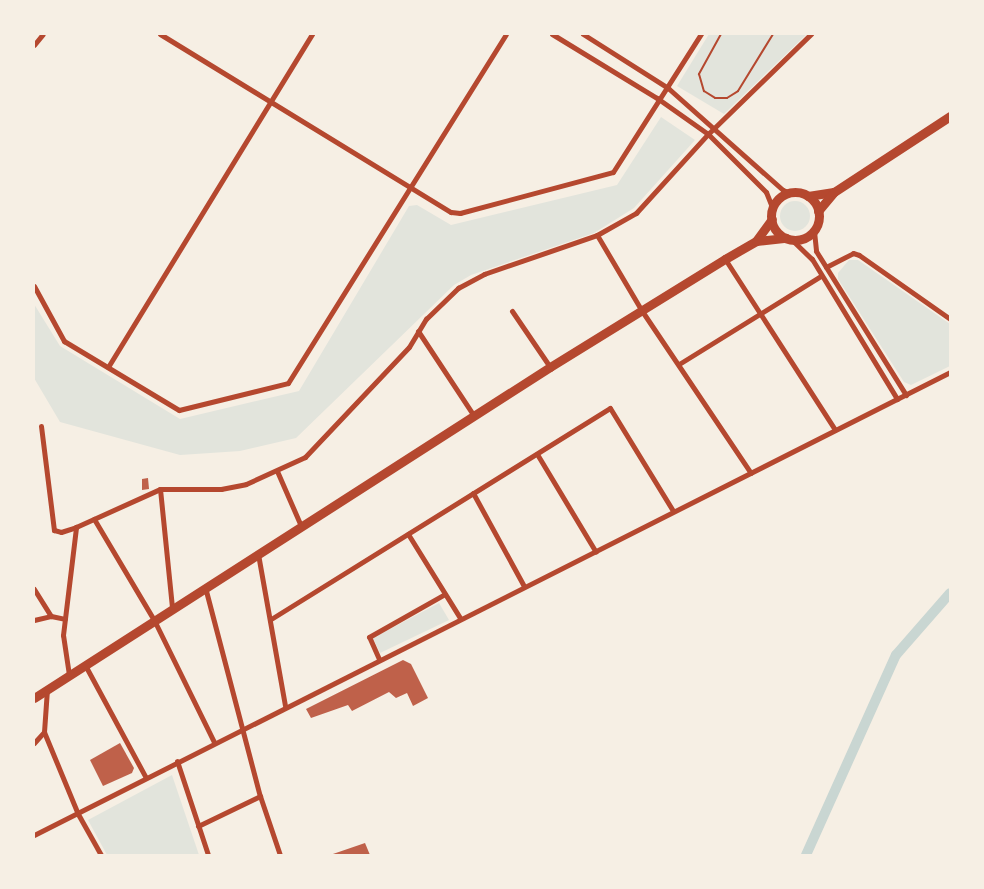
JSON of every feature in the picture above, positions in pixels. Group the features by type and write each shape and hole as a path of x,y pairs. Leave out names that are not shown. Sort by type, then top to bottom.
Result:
{"main road":[{"path":"756,241 808,236 814,230 818,210 834,192 950,116"},
{"path":"789,239 776,230 772,219 773,209 780,198 791,193 808,196 834,192"},
{"path":"808,196 818,210"},
{"path":"34,698 258,552 550,367 756,241 772,219"}],"street":[{"path":"34,45 43,34"},
{"path":"160,34 450,212 460,213 613,172 657,98 668,88 701,34"},
{"path":"108,367 312,34"},
{"path":"34,286 64,341 179,410 288,384 412,188 506,34"},
{"path":"552,34 657,98 708,134 766,192 773,209"},
{"path":"583,34 668,88 783,190 791,193"},
{"path":"41,426 54,530 61,532 160,489 221,489 246,484 305,457 409,347 418,331 458,288 478,278 597,235 636,213 708,134 812,34"},
{"path":"814,230 816,251 906,394"},
{"path":"597,235 642,311 751,473"},
{"path":"789,239 812,259 897,399"},
{"path":"826,267 853,254 859,255 950,319"},
{"path":"725,259 835,430"},
{"path":"679,364 821,276"},
{"path":"512,311 550,367"},
{"path":"418,331 474,416"},
{"path":"34,835 285,706 596,552 950,372"},
{"path":"271,619 610,408 674,511"},
{"path":"537,454 596,552"},
{"path":"277,471 301,526"},
{"path":"160,489 172,608"},
{"path":"472,493 524,586"},
{"path":"94,519 154,620 214,742"},
{"path":"69,675 63,635 76,527"},
{"path":"408,534 460,618"},
{"path":"258,552 285,706"},
{"path":"206,586 260,796 280,855"},
{"path":"34,589 51,616"},
{"path":"379,659 369,637 445,594"},
{"path":"34,620 51,616 65,618"},
{"path":"85,665 146,778"},
{"path":"47,689 44,732 78,814 101,855"},
{"path":"34,743 44,732"},
{"path":"177,761 208,855"},
{"path":"198,826 260,796"}],"path":[{"path":"722,34 699,74 704,91 716,98 727,98 738,91 773,34"}],"shaded area":[{"path":"709,34 807,34 724,114 677,86"},
{"path":"661,117 695,140 634,208 594,233 471,275 454,285 296,438 240,451 180,455 60,422 34,378 34,304 60,346 180,419 299,391 409,206 417,205 451,225 617,185"},
{"path":"795,201 806,205 810,216 806,227 795,231 784,227 780,216 784,205"},
{"path":"849,260 858,260 950,324 950,366 911,385 904,382 838,279 838,273"},
{"path":"439,603 449,620 380,653 373,638"},
{"path":"172,775 199,855 107,855 88,820"}],"building":[{"path":"148,478 149,489 142,490 142,479"},
{"path":"403,660 411,664 428,698 413,706 407,693 396,698 389,692 352,711 348,705 311,718 306,709"},
{"path":"120,743 134,768 132,773 103,786 90,760"},
{"path":"365,843 370,855 330,855"}],"waterway":[{"path":"806,855 896,655 950,593"}]}
